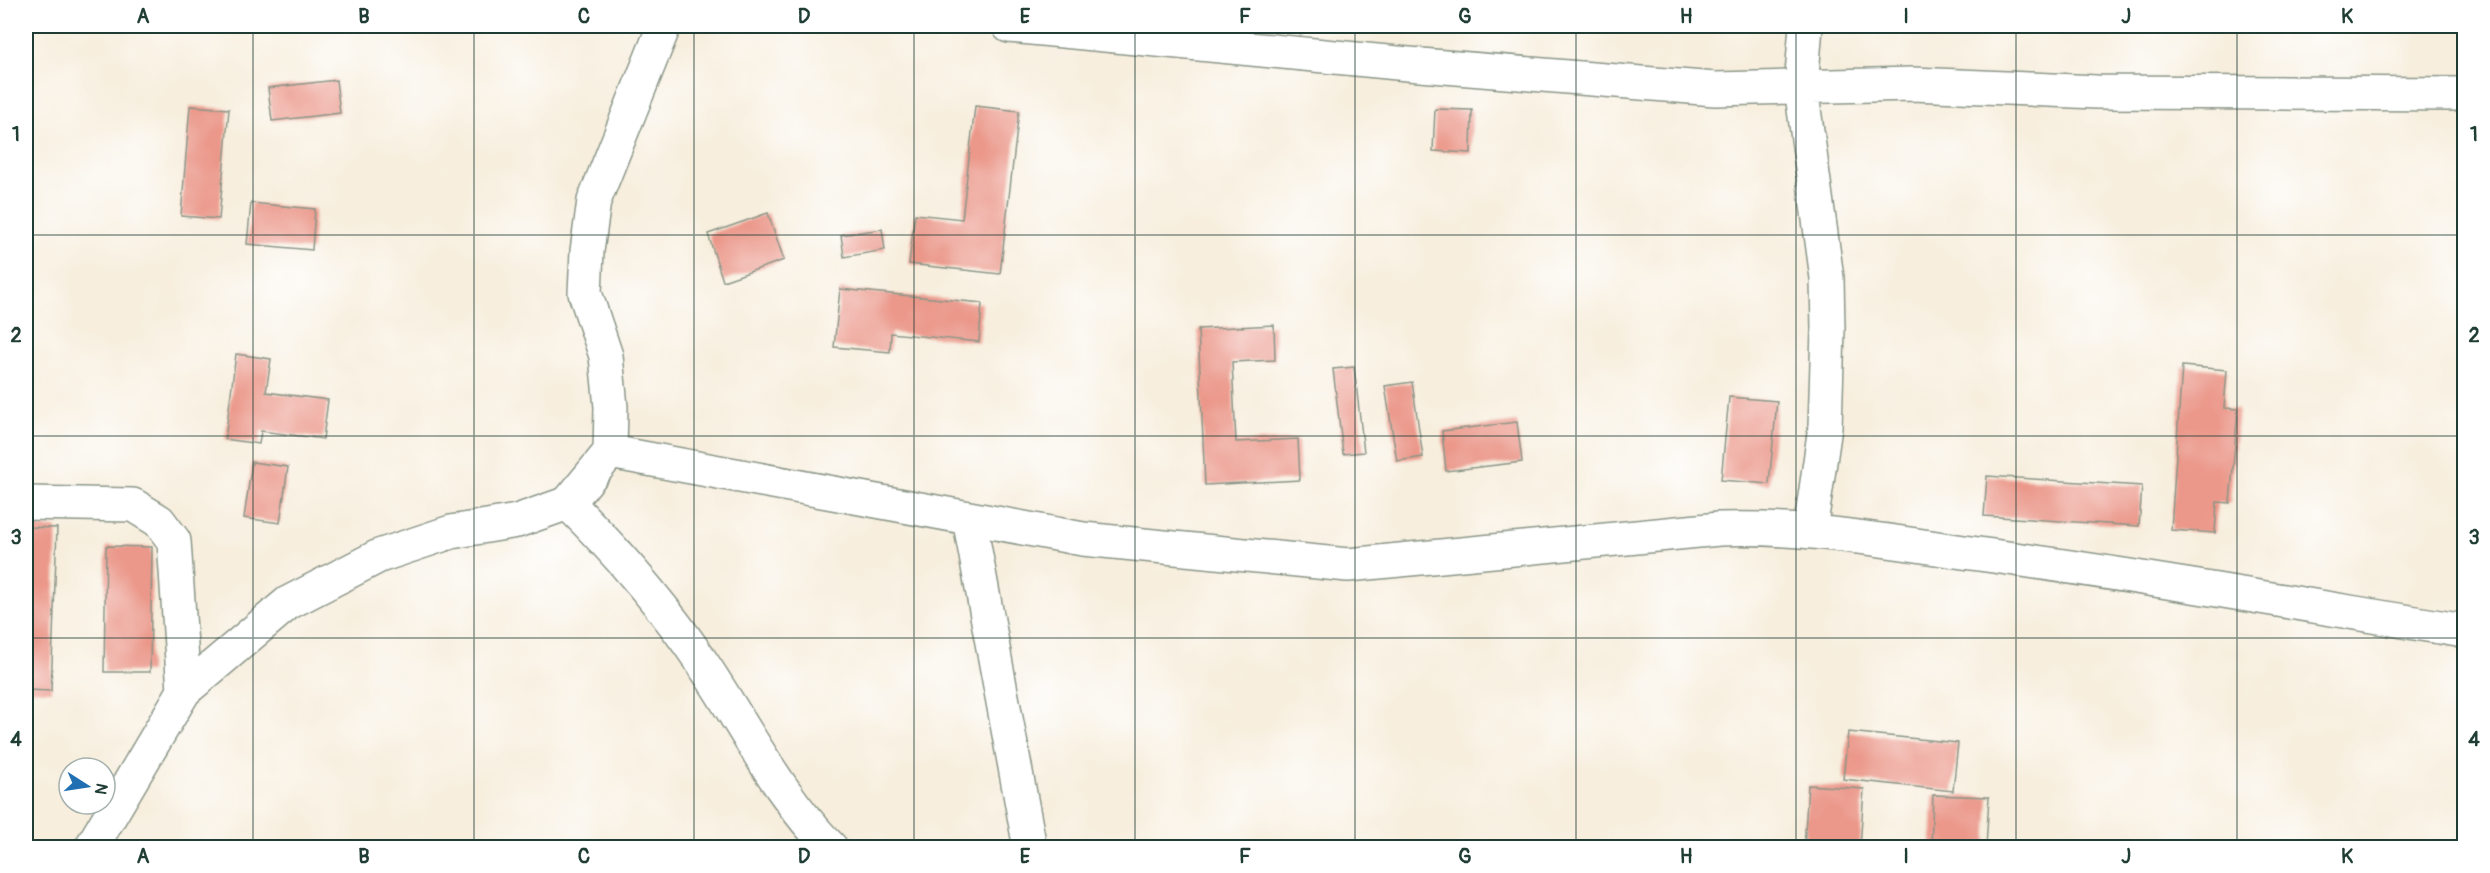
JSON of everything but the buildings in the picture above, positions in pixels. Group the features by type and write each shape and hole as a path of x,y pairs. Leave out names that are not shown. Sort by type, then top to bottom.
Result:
{"street":[{"path":"91,848 184,691 288,603 379,556 451,532 517,521 568,503 610,452 611,407 606,356 585,293 587,251 594,201 664,26"},
{"path":"1009,26 1408,64 1714,88 1913,84 2097,92 2464,94"},
{"path":"1806,26 1801,87 1827,278 1825,427 1810,531"},
{"path":"610,452 1083,539 1348,565 1719,529 1762,527 1810,531 2034,561 2464,631"},
{"path":"26,503 133,505 159,521 174,541 184,691"},
{"path":"568,503 616,551 694,652 806,823 831,848"},
{"path":"969,518 1030,848"}]}
